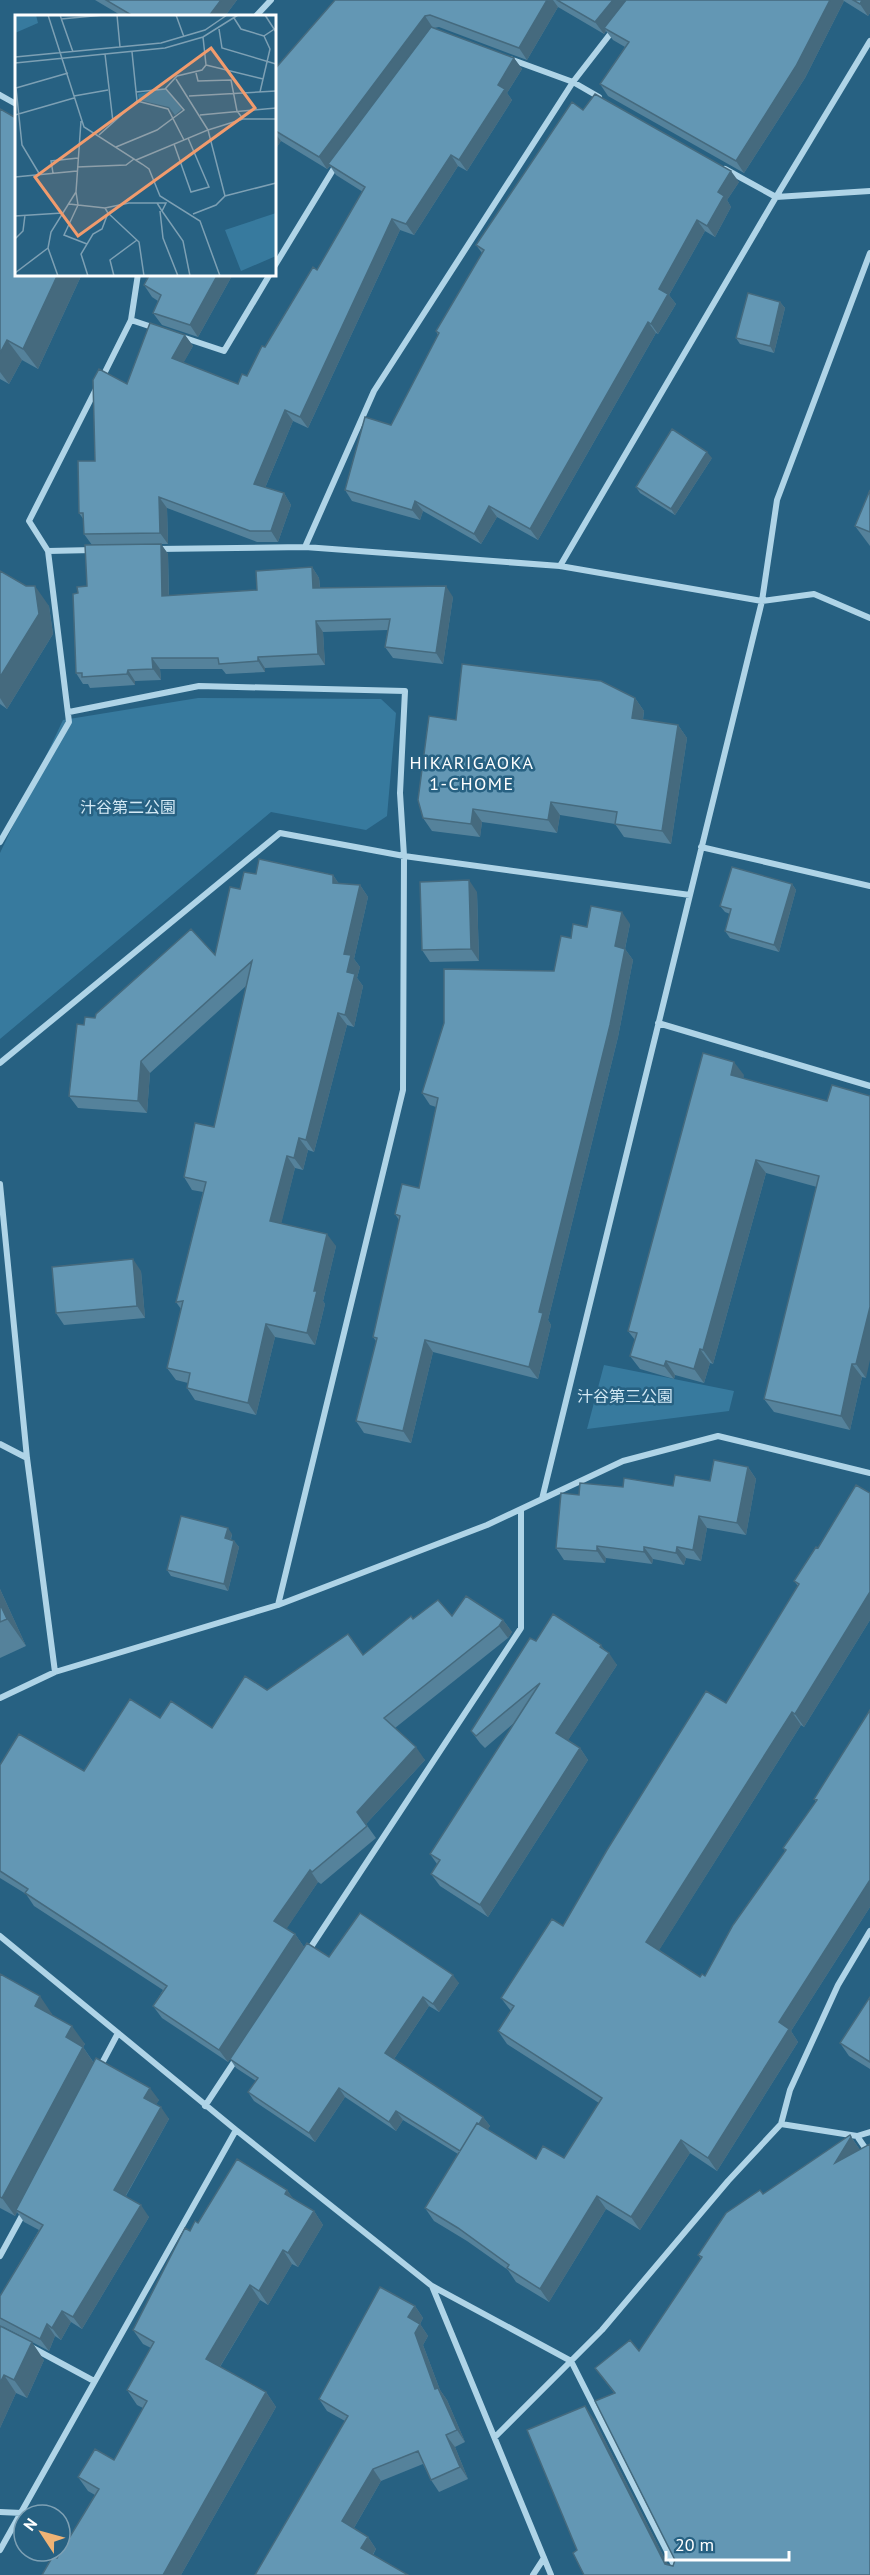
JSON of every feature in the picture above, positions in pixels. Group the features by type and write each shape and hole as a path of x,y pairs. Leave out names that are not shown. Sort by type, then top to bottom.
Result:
{"street":[{"path":"257,15 271,0"},
{"path":"305,547 374,391 573,82 623,18"},
{"path":"561,566 776,197 870,41"},
{"path":"500,55 573,82 603,99"},
{"path":"0,95 15,103"},
{"path":"276,264 344,155"},
{"path":"715,163 776,197 870,191"},
{"path":"543,1499 762,601 777,500 870,253"},
{"path":"0,842 69,722 48,551 29,521 131,320 138,276"},
{"path":"173,334 225,351 269,276"},
{"path":"131,320 162,330"},
{"path":"153,549 305,547 561,566 762,601 814,594 870,618"},
{"path":"48,551 106,550"},
{"path":"69,712 199,686 405,692 400,793 404,856 403,1090 278,1605"},
{"path":"0,1063 280,833 404,856 690,895"},
{"path":"701,847 870,886"},
{"path":"658,1023 870,1086"},
{"path":"0,1184 27,1458 55,1672"},
{"path":"0,1698 55,1672 278,1605 487,1525 623,1461 718,1436 870,1473"},
{"path":"0,1444 27,1458"},
{"path":"304,1956 521,1628 520,1509"},
{"path":"495,2437 602,2330 781,2124 790,2090 838,1985 870,1931"},
{"path":"0,1936 205,2106 432,2286 571,2361 679,2575"},
{"path":"96,2074 118,2033"},
{"path":"205,2106 238,2056"},
{"path":"781,2124 858,2138 870,2132"},
{"path":"27,2503 236,2130"},
{"path":"858,2138 870,2156"},
{"path":"0,2256 27,2206"},
{"path":"432,2286 551,2575"},
{"path":"21,2342 94,2382"},
{"path":"0,2550 12,2529"},
{"path":"533,2575 544,2558"}],"green space":[{"name":"汁谷第二公園","path":"198,698 381,699 396,713 387,816 366,830 271,812 0,1039 0,853 63,720"},
{"name":"汁谷第三公園","path":"604,1365 734,1391 729,1411 587,1429"}],"building":[{"path":"106,0 221,0 210,15 131,15"},
{"path":"335,0 547,0 519,48 430,15 425,16 319,157 276,131 276,68"},
{"path":"557,0 613,0 595,22"},
{"path":"626,0 830,0 796,66 736,161 600,84 629,42 604,28"},
{"path":"431,27 514,58 498,85 505,89 459,160 451,155 406,224 392,219 300,417 285,410 254,484 284,493 271,531 250,531 159,497 160,533 84,534 83,513 79,513 78,461 95,461 93,380 99,369 127,384 150,323 185,335 172,358 238,384 242,374 247,376 262,346 265,347 313,267 317,270 365,187 328,164"},
{"path":"595,94 731,171 718,192 724,196 707,226 697,220 659,289 668,294 651,324 648,322 530,529 489,506 474,534 415,501 412,510 345,490 365,417 391,425 439,333 436,331 484,250 476,245 572,102 583,110"},
{"path":"0,109 15,117 15,276 57,276 23,349 7,340 0,353"},
{"path":"149,276 217,276 190,325 153,313 161,295 144,285"},
{"path":"748,293 780,302 770,346 736,338"},
{"path":"672,429 707,452 671,509 636,487"},
{"path":"870,490 870,532 855,526"},
{"path":"161,544 162,596 257,590 256,571 312,567 313,588 446,586 436,653 385,647 390,619 316,621 318,654 258,657 258,661 219,664 218,658 152,658 153,669 128,670 127,674 82,677 82,673 76,673 73,594 78,593 77,587 87,586 85,545"},
{"path":"0,571 26,586 35,586 39,614 0,677"},
{"path":"462,664 601,681 635,698 632,718 678,725 662,831 615,824 617,812 551,802 548,820 473,809 471,824 423,818 418,800 429,716 456,720"},
{"path":"259,859 333,875 333,883 360,885 344,954 351,955 347,972 355,974 345,1015 338,1013 306,1140 299,1138 294,1158 287,1156 270,1221 327,1234 314,1291 317,1291 307,1333 266,1324 248,1403 187,1388 190,1373 167,1368 183,1301 176,1302 206,1182 184,1177 195,1123 214,1127 252,961 141,1061 138,1101 69,1096 77,1024 84,1025 85,1017 95,1018 96,1014 191,929 215,955 230,887 240,889 244,872 256,874"},
{"path":"732,867 792,884 774,945 725,931 731,909 720,906"},
{"path":"469,880 471,949 422,950 420,882"},
{"path":"591,906 622,912 615,946 625,949 610,1025 539,1312 543,1313 529,1367 425,1340 403,1431 356,1421 377,1338 373,1337 400,1216 395,1214 402,1184 419,1188 438,1098 422,1093 444,1023 444,969 554,971 561,936 571,938 573,924 587,927"},
{"path":"703,1053 734,1062 731,1075 827,1101 832,1085 870,1096 870,1307 856,1364 852,1364 841,1416 764,1399 819,1176 756,1160 703,1350 700,1349 694,1369 666,1361 664,1366 630,1356 637,1333 628,1331"},
{"path":"133,1259 137,1306 56,1313 52,1267"},
{"path":"714,1460 748,1467 737,1523 699,1516 693,1550 677,1547 676,1553 644,1547 644,1552 597,1546 597,1551 556,1548 561,1493 579,1495 580,1483 623,1487 624,1478 673,1486 675,1475 710,1481"},
{"path":"856,1485 870,1493 870,1592 795,1714 792,1712 646,1942 700,1977 702,1974 705,1976 733,1925 786,1850 783,1848 817,1800 814,1799 870,1710 870,1880 779,2022 789,2029 708,2158 681,2140 631,2217 597,2196 540,2289 507,2268 509,2265 458,2228 425,2208 477,2123 536,2159 543,2146 564,2158 602,2098 498,2031 514,2006 501,1998 552,1919 563,1926 607,1850 706,1691 726,1703 799,1584 794,1581 816,1547 818,1548"},
{"path":"181,1516 228,1528 225,1538 234,1541 224,1584 167,1570"},
{"path":"466,1596 503,1620 499,1626 384,1718 416,1747 357,1812 367,1826 312,1872 310,1870 274,1921 295,1934 219,2050 153,2006 167,1986 25,1893 28,1889 0,1871 0,1765 19,1734 84,1771 130,1699 160,1718 171,1701 212,1728 245,1676 267,1690 348,1634 363,1655 411,1616 413,1619 438,1600 452,1616"},
{"path":"0,1604 7,1619 0,1622"},
{"path":"553,1614 601,1645 600,1647 609,1653 556,1733 580,1748 480,1905 431,1874 440,1860 430,1854 540,1683 476,1736 471,1731 530,1638 536,1641"},
{"path":"360,1913 453,1975 433,2004 423,1997 385,2053 483,2117 460,2151 396,2111 389,2122 339,2088 309,2133 248,2092 258,2078 230,2059 307,1943 329,1957"},
{"path":"0,1974 40,1996 35,2006 72,2026 66,2037 83,2047 2,2198 0,2197"},
{"path":"870,1997 870,2062 840,2043"},
{"path":"96,2058 150,2088 144,2098 161,2107 114,2190 141,2205 73,2317 62,2311 52,2328 47,2324 40,2339 0,2318 0,2296 43,2225 16,2210"},
{"path":"850,2135 851,2137 835,2163 870,2144 870,2575 584,2575 573,2553 577,2550 527,2430 585,2406 665,2564 673,2566 675,2560 595,2401 615,2393 595,2368 630,2340 639,2351 702,2257 698,2255 726,2213 760,2190 763,2194"},
{"path":"237,2159 287,2190 285,2194 314,2211 288,2253 283,2250 259,2291 250,2285 206,2359 266,2392 163,2575 42,2575 49,2563 72,2563 72,2533 99,2489 78,2477 95,2449 114,2460 147,2401 127,2390 154,2342 133,2330 185,2228 190,2231 195,2221 198,2223"},
{"path":"380,2287 415,2306 408,2317 420,2324 415,2333 435,2389 438,2388 457,2430 446,2435 460,2467 431,2480 418,2451 373,2469 342,2521 368,2537 361,2548 408,2575 255,2575 348,2416 319,2399"},
{"path":"0,2326 32,2342 14,2380 4,2375 0,2383"}],"district":[{"name":"HIKARIGAOKA 1-CHOME","path":"472,772"}]}
